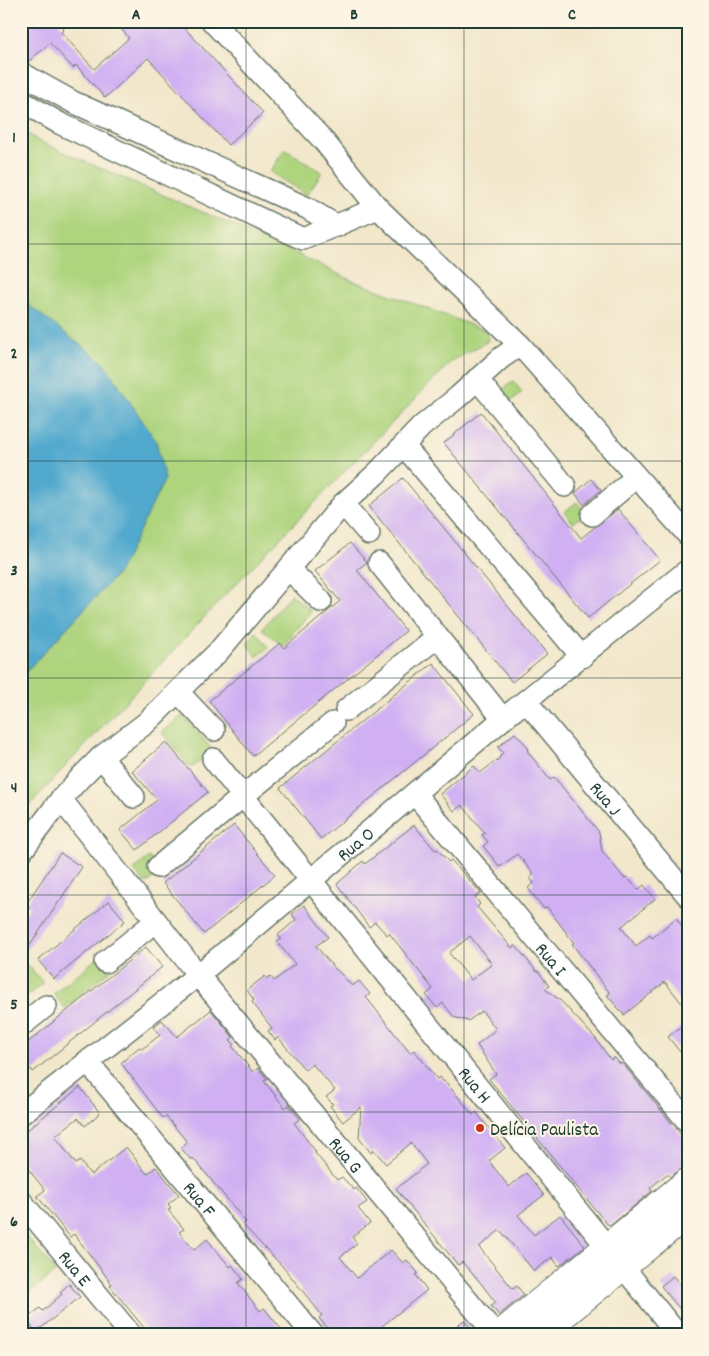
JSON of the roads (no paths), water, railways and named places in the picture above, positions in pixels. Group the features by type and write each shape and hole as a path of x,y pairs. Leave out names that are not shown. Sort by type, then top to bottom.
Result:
{"main road":[{"path":"538,1335 688,1182"},
{"path":"500,1335 615,1257 688,1213"}],"street":[{"path":"212,21 322,139 378,208 520,345 688,535"},
{"path":"21,73 73,102 307,208 337,226"},
{"path":"21,101 58,123 303,239 378,208"},
{"path":"21,852 61,799 101,757 146,723 218,652 343,504 404,446 422,426 501,358 520,345"},
{"path":"477,379 565,486"},
{"path":"404,446 582,656"},
{"path":"592,515 636,477"},
{"path":"343,504 369,534"},
{"path":"379,563 503,719"},
{"path":"289,569 321,601"},
{"name":"Rua O","path":"21,1114 198,975 310,880 416,794 503,719 688,570"},
{"path":"158,867 437,637"},
{"path":"178,692 214,730"},
{"name":"Rua J","path":"526,701 688,896"},
{"path":"101,757 134,797"},
{"name":"Rua H","path":"213,759 678,1335"},
{"name":"Rua I","path":"416,794 688,1122"},
{"name":"Rua G","path":"61,799 198,975 496,1335"},
{"path":"105,962 156,921"},
{"path":"21,1026 46,1006"},
{"name":"Rua F","path":"88,1061 313,1335"},
{"name":"Rua E","path":"21,1201 131,1335"}],"water":[{"path":"21,299 104,363 156,441 165,479 119,572 21,677"}],"place":[{"name":"Delícia Paulista","path":"480,1128"}]}
